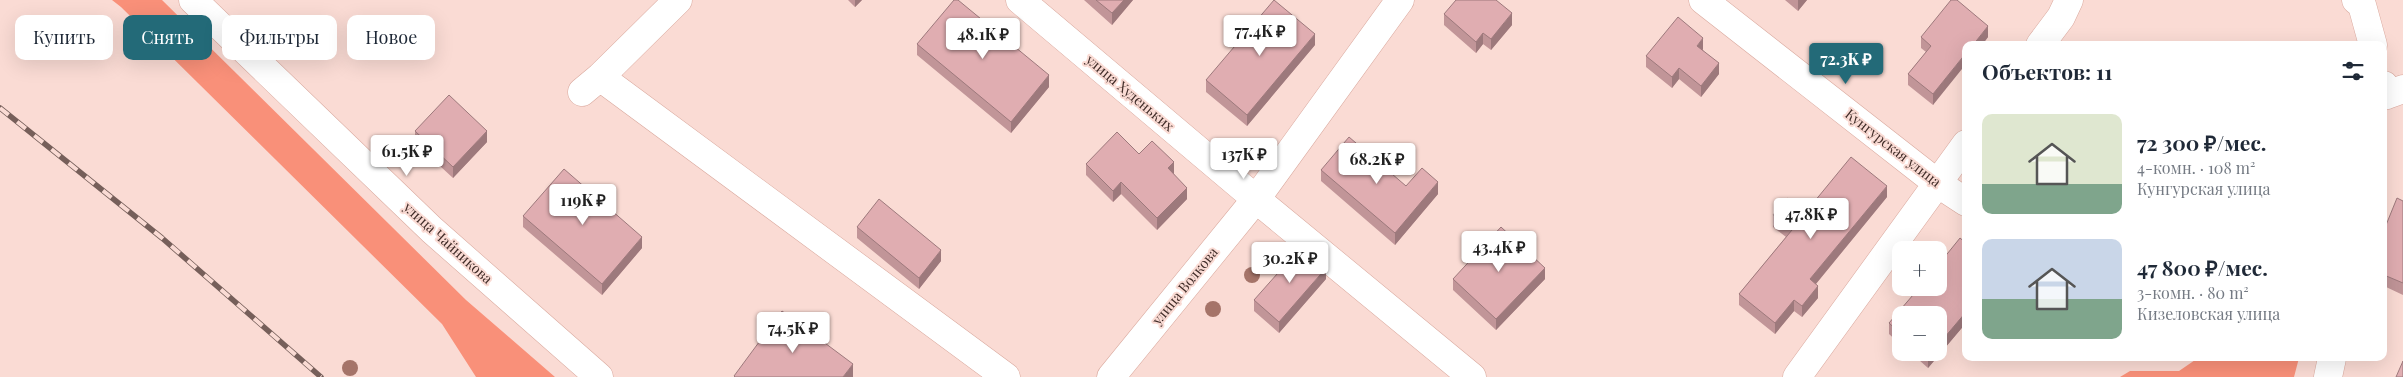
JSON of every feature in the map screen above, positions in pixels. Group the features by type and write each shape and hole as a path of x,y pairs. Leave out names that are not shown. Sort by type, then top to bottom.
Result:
{"street":[{"name":"улица Чайникова","path":"193,0 432,230 599,377"},
{"path":"678,0 591,84 1006,377"},
{"name":"улица Худеньких","path":"1020,0 1256,200 1472,377"},
{"name":"улица Волкова","path":"1111,377 1256,200 1400,0"},
{"name":"Кунгурская улица","path":"1703,0 1937,184 1962,200"},
{"path":"2043,41 2061,17 2069,0"},
{"path":"2356,0 2362,5 2372,41"},
{"path":"1797,377 1962,150"},
{"path":"2328,377 2331,361"}],"shaded area":[{"path":"112,0 162,0 177,15 129,15"},
{"path":"212,49 466,300 555,377 476,377 442,324 175,60 212,60"},
{"path":"2194,361 2298,361 2294,377 2120,377 2130,371 2179,371"}],"building":[{"path":"954,0 958,0 1049,75 1011,122 917,44"},
{"path":"1096,0 1124,0 1112,13"},
{"path":"1274,0 1315,34 1247,115 1206,80"},
{"path":"1456,0 1496,0 1512,13 1491,39 1483,33 1476,42 1444,14"},
{"path":"1951,0 1957,0 1988,26 1976,41 1962,41 1962,58 1933,94 1908,74 1931,46 1921,37"},
{"path":"1678,17 1703,38 1697,46 1719,63 1701,86 1679,68 1672,77 1646,56"},
{"path":"449,95 487,131 453,167 415,131"},
{"path":"1117,132 1139,154 1152,141 1174,162 1168,168 1187,188 1157,218 1121,182 1113,191 1086,164"},
{"path":"1349,137 1406,186 1422,168 1438,182 1395,233 1321,170"},
{"path":"1851,157 1887,186 1810,279 1818,286 1802,306 1794,300 1775,323 1739,294 1792,230 1773,215 1787,198 1805,213"},
{"path":"564,169 642,237 602,284 523,216"},
{"path":"2397,198 2403,201 2403,283 2387,276 2387,223"},
{"path":"879,199 941,250 919,278 857,227"},
{"path":"1501,227 1545,268 1496,319 1453,279"},
{"path":"1960,238 1962,240 1962,317 1947,335 1947,306 1904,306 1912,296 1947,296 1947,254"},
{"path":"1301,247 1326,268 1279,322 1254,300"},
{"path":"782,311 853,364 843,377 734,376"},
{"path":"2403,361 2403,377 2396,377"}],"railway":[{"path":"0,108 162,238 321,377"}]}
